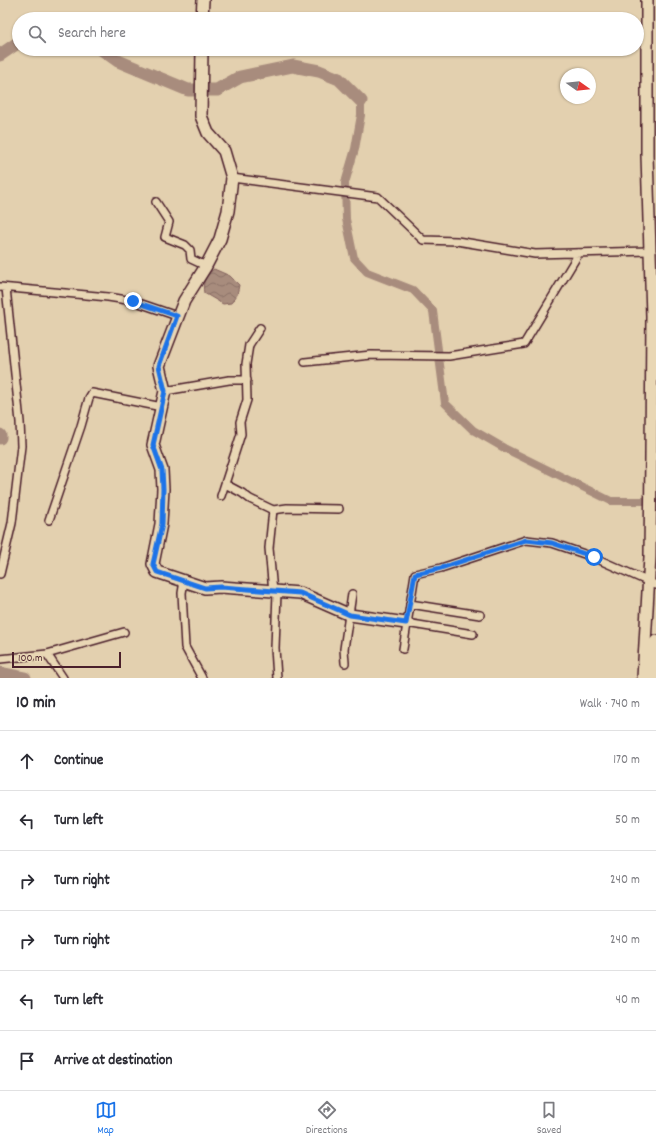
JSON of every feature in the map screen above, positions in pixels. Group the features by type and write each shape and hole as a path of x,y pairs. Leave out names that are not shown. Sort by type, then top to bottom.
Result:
{"street":[{"path":"202,12 203,0"},
{"path":"643,678 652,583 650,557 654,294 649,251 646,0"},
{"path":"202,56 201,116 208,133 224,151 232,178 228,211 220,240 184,301 159,366 165,391 153,445 162,470 162,524 153,564 157,572 205,588 221,587 300,593 350,615 472,634"},
{"path":"232,178 378,197 423,240 457,241 535,254 649,251"},
{"path":"156,202 168,222 165,237 185,245 190,250 192,259 206,266"},
{"path":"305,362 371,355 449,356 524,344 579,253"},
{"path":"0,574 12,523 21,446 3,287 127,300 177,316"},
{"path":"221,496 241,434 240,422 247,400 246,364 249,345 260,328"},
{"path":"165,391 230,380 247,380"},
{"path":"49,520 82,426 88,398 92,393 162,407"},
{"path":"225,484 250,499 273,510 287,508 339,509"},
{"path":"273,510 269,548 275,592 275,648 277,678"},
{"path":"403,650 406,623 415,574 441,568 526,540 552,543 594,557 652,583"},
{"path":"184,582 182,593 185,647 202,678"},
{"path":"345,663 344,649 352,594"},
{"path":"410,604 480,615"},
{"path":"1,659 47,654 124,632"},
{"path":"653,678 656,641"},
{"path":"47,654 63,678"}],"water":[{"path":"214,269 230,276 239,285 237,295 231,303 223,304 204,293 203,286 205,280 208,274"}],"waterway":[{"path":"0,55 12,47"},
{"path":"111,56 118,61 188,90 217,90 240,77 293,66 319,71 339,79 361,101"},
{"path":"361,101 361,115 355,149 345,183 346,219 354,258 367,272 413,290 433,311 445,403 473,430 504,448 611,501 655,501"},
{"path":"0,673 25,678"}],"route":[{"path":"133,301 177,316 159,366 165,391 153,445 162,470 163,489 162,524 153,564 157,572 205,588 221,587 300,593 316,598 336,610 350,615 406,623 415,574 441,568 526,540 552,543 594,557"}]}
